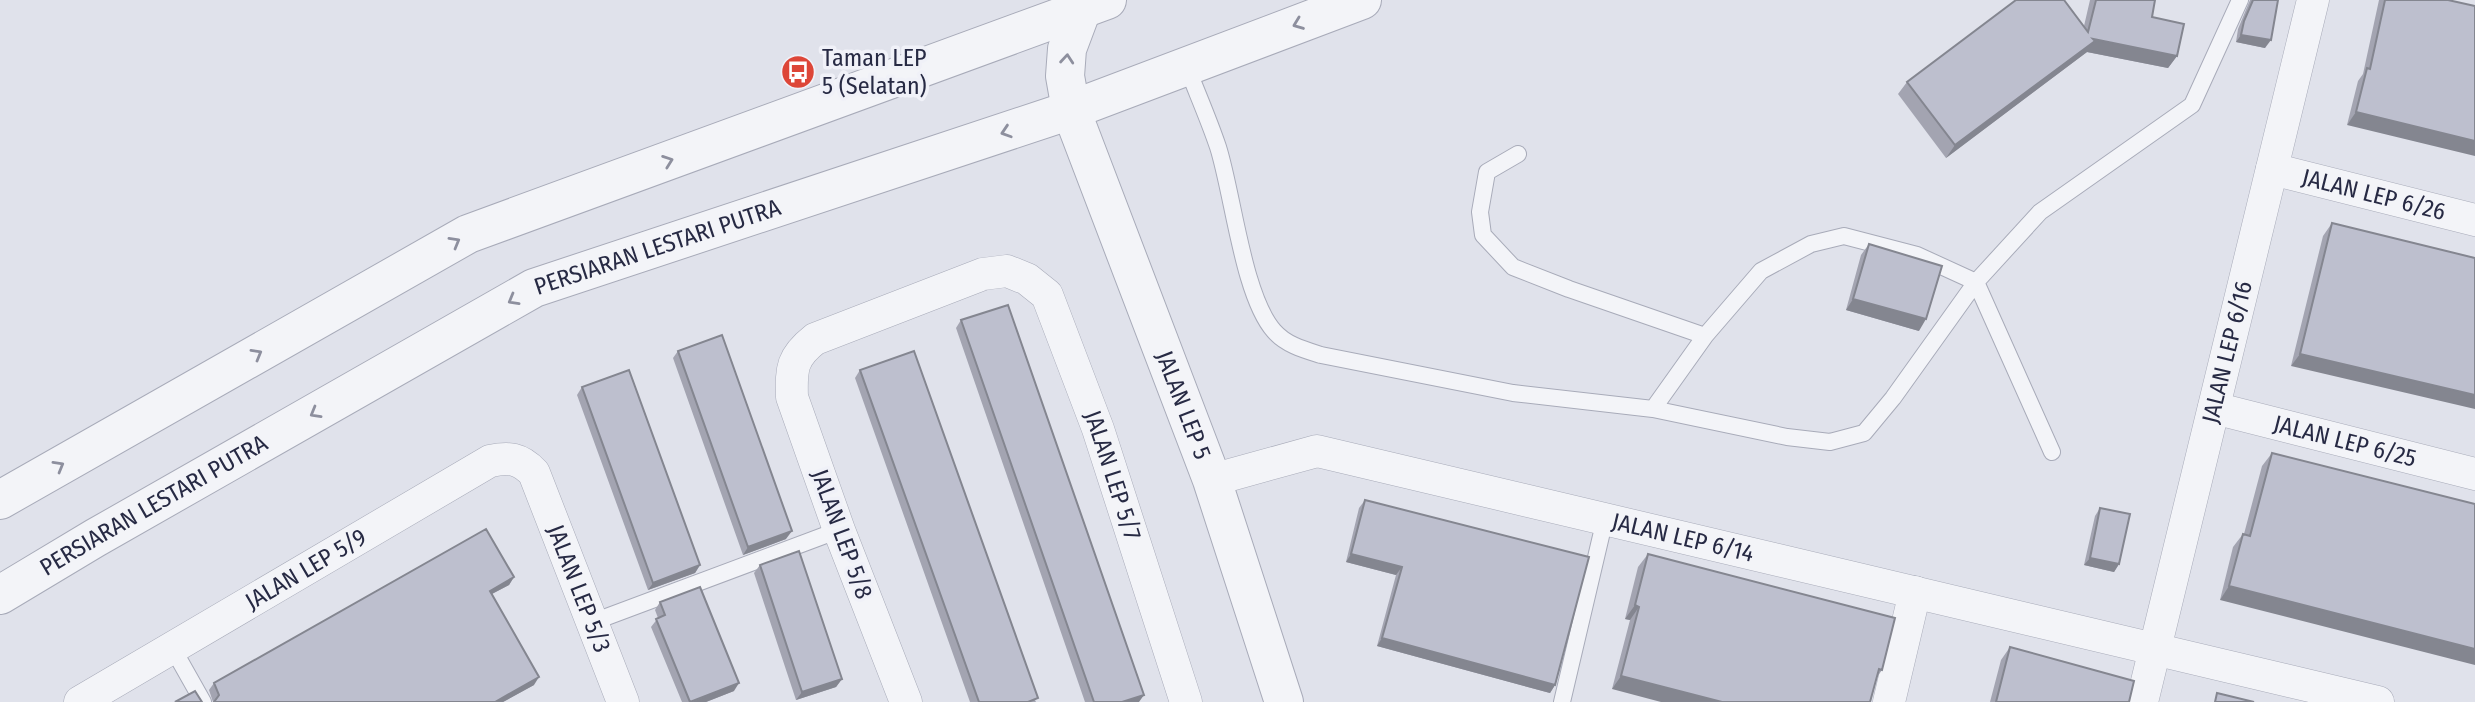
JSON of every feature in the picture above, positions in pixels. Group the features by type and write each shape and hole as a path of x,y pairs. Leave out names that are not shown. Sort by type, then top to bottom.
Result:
{"street":[{"name":"PERSIARAN LESTARI PUTRA","path":"0,595 107,531 534,288 1071,110 1362,0"},
{"name":"JALAN LEP 6/16","path":"2142,702 2313,0"},
{"name":"JALAN LEP 5","path":"1095,4 1067,49 1065,76 1071,110 1212,480 1284,702"},
{"path":"0,500 468,234 1095,4"},
{"name":"JALAN LEP 6/26","path":"2272,169 2475,220"},
{"name":"JALAN LEP 5/8","path":"906,702 839,530 792,397 794,363 800,350 815,339 983,274 1007,271"},
{"name":"JALAN LEP 5/7","path":"1007,271 1027,279 1046,295 1098,429 1186,702"},
{"name":"JALAN LEP 6/25","path":"2214,408 2475,474"},
{"name":"JALAN LEP 6/14","path":"1212,480 1317,451 2378,702"},
{"name":"JALAN LEP 5/9","path":"80,702 490,461 516,458 534,473"},
{"name":"JALAN LEP 5/3","path":"534,473 623,702"},
{"path":"1889,702 1915,592"}],"lane":[{"path":"1187,66 1218,148 1250,278 1260,305 1274,331 1293,346 1321,355 1513,393 1653,409 1787,437 1830,442 1864,433 1893,398 1976,282 2040,212 2192,105 2240,0"},
{"path":"1518,154 1487,172 1480,212 1483,235 1513,267 1705,336"},
{"path":"1653,409 1705,336 1761,271 1811,244 1844,236 1917,255 1976,282 2052,452"},
{"path":"1562,702 1605,519"},
{"path":"593,622 839,530"},
{"path":"172,647 203,702"}],"building":[{"path":"2016,0 2064,0 2088,32 2096,0 2155,0 2152,17 2184,24 2177,56 2093,39 2095,41 1955,145 1907,82"},
{"path":"2253,0 2278,0 2271,40 2241,35"},
{"path":"2385,0 2448,0 2475,6 2475,141 2356,112 2367,68 2370,69"},
{"path":"2332,223 2475,258 2475,395 2300,354"},
{"path":"1869,244 1942,266 1926,319 1853,299"},
{"path":"1008,305 1144,695 1122,702 1094,702 961,320"},
{"path":"722,335 792,531 748,547 678,351"},
{"path":"914,351 1038,698 1028,702 979,702 860,370"},
{"path":"629,370 700,565 653,583 582,387"},
{"path":"2272,453 2475,504 2475,649 2229,586 2243,534 2250,536"},
{"path":"1365,500 1589,557 1555,685 1382,638 1402,567 1351,554"},
{"path":"2100,508 2130,514 2119,564 2090,558"},
{"path":"486,529 514,577 490,591 539,677 495,702 214,702 219,695 214,683"},
{"path":"799,551 842,679 802,692 760,565"},
{"path":"1648,554 1895,618 1882,670 1879,669 1870,702 1722,702 1621,676 1639,607 1635,605"},
{"path":"700,587 739,683 690,702 656,619 665,615 660,602"},
{"path":"2010,647 2134,681 2129,702 1996,702"},
{"path":"195,691 202,702 175,702"},
{"path":"2217,693 2254,702 2215,702"}],"place":[{"name":"Taman LEP 5 (Selatan)","path":"798,72"}]}
